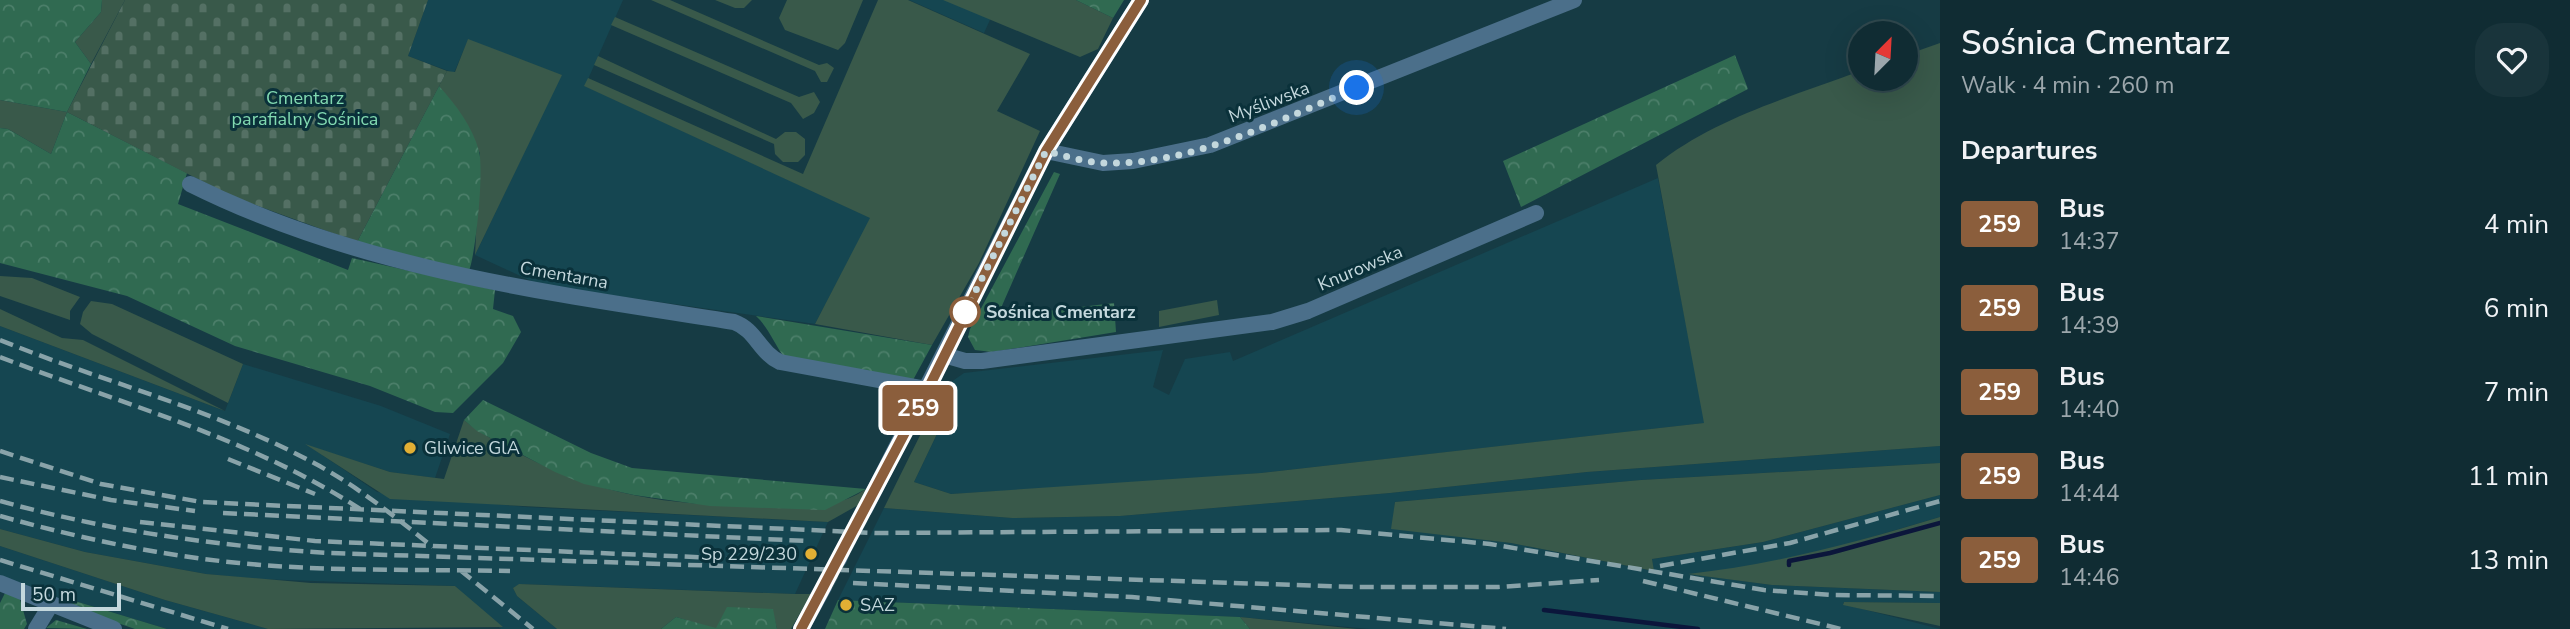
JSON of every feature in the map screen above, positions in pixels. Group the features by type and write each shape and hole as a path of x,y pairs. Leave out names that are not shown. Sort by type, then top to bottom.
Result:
{"street":[{"path":"865,509 1046,151 1141,0"},
{"name":"Myśliwska","path":"1046,151 1103,163 1133,162 1210,145 1574,0"},
{"name":"Cmentarna","path":"190,184 297,231 377,257 485,281 734,323 750,330 765,352 780,362 928,389"},
{"name":"Knurowska","path":"944,355 965,361 982,361 1272,322 1298,314 1536,213"},
{"path":"0,583 50,606 114,629"},
{"path":"801,629 824,587"},
{"path":"36,629 50,606"}],"shaded area":[{"path":"428,0 623,0 585,86 871,218 815,324 540,285 475,255 561,75 468,40 454,73 408,56"},
{"path":"909,0 999,0 984,33"},
{"path":"1658,178 1705,423 1261,473 1132,483 951,494 914,482 957,392 944,387 964,373 1163,350 1153,387 1169,395 1185,359 1230,352 1233,361"},
{"path":"0,326 225,411 243,364 381,406 450,434 435,478 390,472 309,446 377,492 526,507 828,522 795,594 520,584 513,588 517,596 557,629 501,629 455,586 258,579 206,574 85,552 0,529"},
{"path":"1940,446 1940,463 1641,480 1395,502 1392,528 1511,543 1653,571 1652,559 1763,542 1940,495 1940,517 1817,553 1748,567 1691,574 1772,585 1940,592 1940,603 1843,604 1940,629 1370,629 1240,617 838,600 884,508 1012,518 1120,516 1390,493 1587,472"},
{"path":"0,546 165,600 268,629 167,629 65,598 56,599 0,583"}],"green space":[{"path":"0,0 102,0 101,12 75,42 91,64 67,112 0,100"},
{"path":"102,0 125,0 91,64 75,42 101,12"},
{"name":"Cmentarz parafialny Sośnica","path":"125,0 428,0 408,56 447,71 357,242 233,197 67,112"},
{"path":"651,0 670,0 819,65 827,63 834,68 827,82 821,82 815,71"},
{"path":"715,0 752,0 744,8 735,8"},
{"path":"787,0 863,0 845,43 838,50 785,30 779,18"},
{"path":"878,0 908,0 1030,54 997,111 1040,131 979,263 932,345 815,324 870,218 584,86 588,78 803,174"},
{"path":"943,0 1076,0 1113,18 1098,49 1080,57"},
{"path":"1076,0 1124,0 1113,18"},
{"path":"615,17 799,97 814,92 820,102 814,113 803,119 791,103 611,25"},
{"path":"468,39 562,75 475,255 480,153 439,86 447,71 455,72"},
{"path":"1940,43 1940,446 1587,472 1390,493 1120,516 1012,518 884,508 944,387 957,392 914,482 951,494 1261,473 1704,423 1656,165 1728,121 1848,75 1848,91 1918,91 1918,51"},
{"path":"1735,55 1748,89 1521,207 1503,161"},
{"path":"598,56 776,139 785,132 796,132 805,139 805,155 798,162 783,162 775,154 774,144 594,65"},
{"path":"439,86 463,116 479,151 481,176 469,271 357,242"},
{"path":"0,100 67,112 51,154 8,129 0,128"},
{"path":"67,112 187,173 178,204 348,270 352,258 495,290 493,309 513,316 521,332 503,363 453,413 435,412 370,386 235,346 127,296 0,263 0,128 8,129 51,154"},
{"path":"1054,172 1060,174 997,317 1114,303 1116,332 992,352 975,350 968,337 970,329"},
{"path":"0,276 32,278 80,297 70,311 70,320 0,296"},
{"path":"1217,300 1219,315 1159,327 1159,311"},
{"path":"91,301 112,304 243,364 228,403 92,334 80,324 83,312"},
{"path":"0,309 62,338 83,340 225,411 0,326"},
{"path":"756,316 932,345 913,380 785,358"},
{"path":"483,400 591,453 632,468 866,489 825,510 710,506 634,495 584,484 555,472 477,431 464,420"},
{"path":"464,420 493,440 555,471 648,498 711,504 814,505 845,500 866,489 860,504 828,522 390,499 305,444 390,472 444,479"},
{"path":"1940,463 1940,495 1763,542 1652,559 1654,571 1511,543 1391,529 1395,502 1641,480"},
{"path":"1940,517 1940,592 1772,585 1688,574 1815,552"},
{"path":"0,529 85,552 206,574 311,583 455,586 503,627 268,629 165,600 0,546"},
{"path":"519,584 811,594 791,629 777,629 772,609 716,629 676,617 661,629 557,629 517,596 513,588"},
{"path":"6,591 19,596 27,624 24,629 0,629 0,603"},
{"path":"65,598 167,629 135,629 54,601"},
{"path":"838,600 1240,617 1250,629 825,629"},
{"path":"1844,602 1940,603 1940,626 1843,605"},
{"path":"727,607 773,609 777,629 661,629 676,617 716,628"},
{"path":"1240,617 1357,629 1250,629"},
{"path":"56,620 87,629 46,628"}],"waterway":[{"path":"1789,565 1789,561 1830,553 1940,523"},
{"path":"1544,610 1698,629"}],"tunnel":[{"path":"842,552 865,509"},
{"path":"824,587 839,559"}],"railway":[{"path":"0,340 197,411 274,443 344,481 433,547"},
{"path":"0,357 230,442 318,484 360,509"},
{"path":"0,451 101,484 201,502 875,533 1341,530 1490,544 1764,590 1831,595 1940,596"},
{"path":"228,459 315,494"},
{"path":"0,477 111,500 195,511"},
{"path":"0,501 81,521 163,536 329,553 1357,587 1498,587 1599,580"},
{"path":"1660,566 1790,543 1940,501"},
{"path":"223,513 807,541"},
{"path":"0,516 119,545 239,563 341,569 510,571"},
{"path":"140,522 315,541 741,559"},
{"path":"0,560 228,629"},
{"path":"460,570 533,629"},
{"path":"1643,581 1841,629"},
{"path":"853,583 1132,597 1506,629"}],"bus line":[{"name":"259","path":"801,629 928,389 1046,151 1141,0"}],"place":[{"name":"Sośnica Cmentarz","path":"965,312"},
{"name":"Gliwice GlA","path":"410,448"},
{"name":"Sp 229/230","path":"811,554"},
{"name":"SAZ","path":"846,605"}],"route":[{"path":"965,312 1046,151 1103,163 1133,162 1167,156 1255,130 1357,88"}]}
